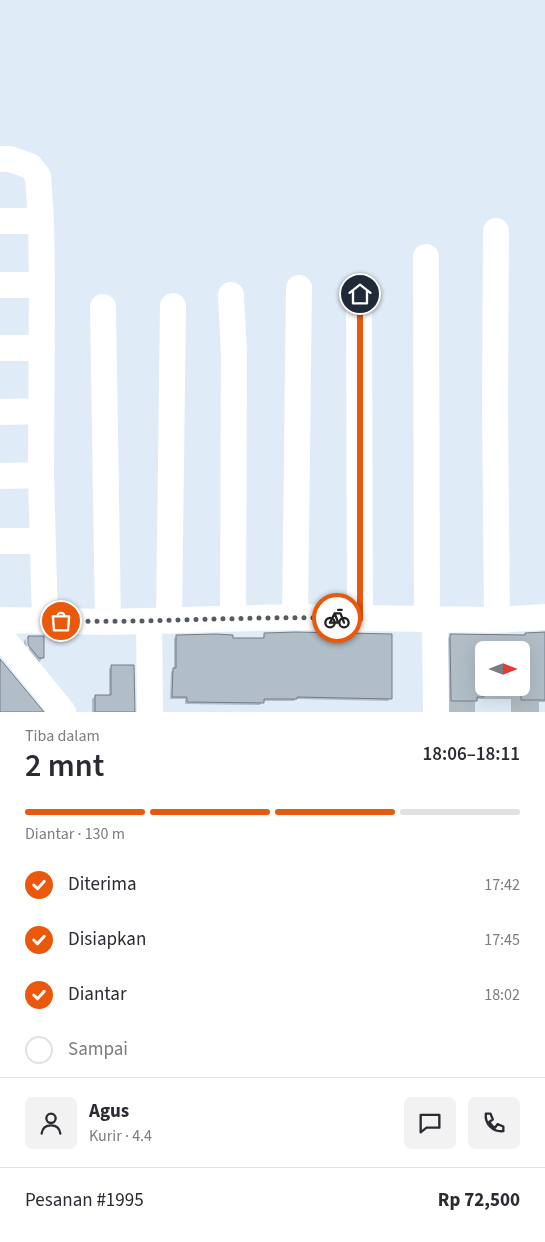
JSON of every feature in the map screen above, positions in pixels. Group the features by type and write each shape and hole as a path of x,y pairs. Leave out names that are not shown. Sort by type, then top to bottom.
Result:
{"street":[{"path":"0,159 10,159 30,166 38,176 41,221 41,475 45,621"},
{"path":"0,221 41,221"},
{"path":"496,231 494,406 498,620"},
{"path":"426,257 431,619 436,712"},
{"path":"0,285 42,285"},
{"path":"295,617 299,288"},
{"path":"360,294 360,619"},
{"path":"231,295 234,353 233,618"},
{"path":"150,712 159,621 173,306"},
{"path":"104,307 108,622"},
{"path":"0,348 42,348"},
{"path":"0,412 41,412"},
{"path":"0,476 41,475"},
{"path":"0,541 42,541"},
{"path":"0,620 108,622 295,617 498,620 545,617"},
{"path":"0,635 63,712"}],"building":[{"path":"545,632 545,700 521,700 521,696 530,696 530,641 475,641 475,696 484,697 477,697 477,701 451,701 450,634 525,635 525,633"},
{"path":"264,633 392,634 392,699 297,697 297,699 264,699 264,703 187,702 187,697 172,697 173,668 176,668 176,635 216,634 233,635 233,638 264,638"},
{"path":"28,636 44,636 44,658 39,658 28,645"},
{"path":"0,659 44,712 0,712"},
{"path":"111,665 134,665 135,712 95,712 95,695 111,695"}],"way so far":[{"path":"61,621 108,622 233,618 337,618"}],"route":[{"path":"337,618 360,619 360,294"}]}
